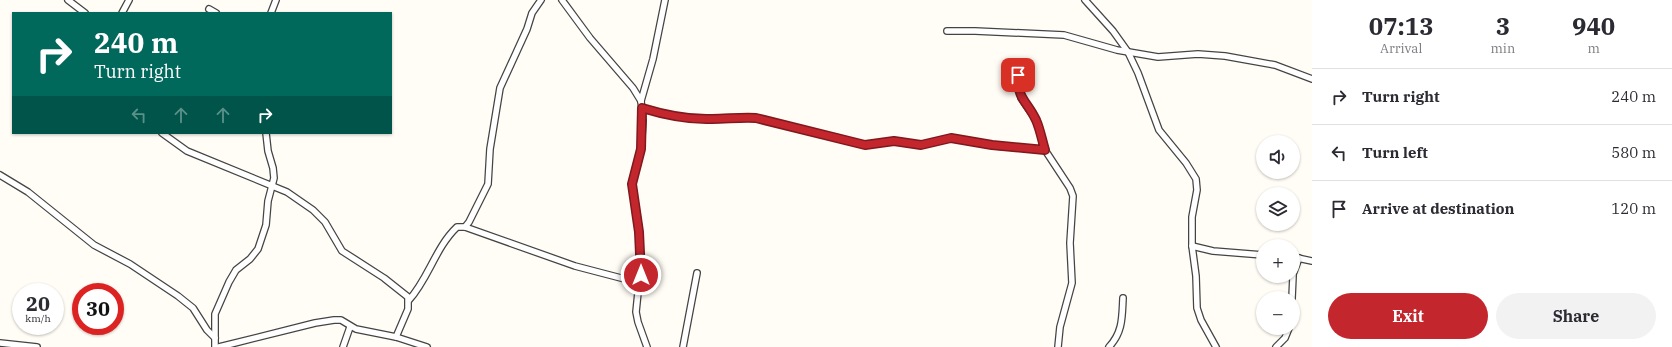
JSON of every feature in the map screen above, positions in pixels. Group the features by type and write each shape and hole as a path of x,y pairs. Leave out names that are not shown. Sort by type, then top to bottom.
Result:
{"street":[{"path":"68,0 84,12"},
{"path":"123,12 130,0"},
{"path":"271,12 276,0"},
{"path":"465,227 488,184 489,156 500,88 527,29 532,13 541,0"},
{"path":"562,0 598,48 633,88 641,101 641,149 632,184 640,249 640,283 636,312 639,326 647,347"},
{"path":"641,101 653,59 664,0"},
{"path":"1085,0 1113,31 1128,52 1138,73 1159,130 1186,163 1196,179 1197,190 1192,217 1192,246 1196,276 1197,312 1216,347"},
{"path":"209,9 214,12"},
{"path":"947,31 1064,35 1128,52 1166,57 1198,54 1233,57 1275,65 1312,79"},
{"path":"1020,69 1018,82 1021,98 1037,121 1045,150 1070,188 1073,199 1070,243 1072,283 1060,327 1058,347"},
{"path":"642,108 671,116 699,119 743,117 756,118 865,145 894,141 921,145 951,138 992,145 1045,150"},
{"path":"163,134 187,151 287,192 313,210 329,226 342,251 395,286 407,295 409,300"},
{"path":"215,347 215,314 229,282 236,270 254,255 262,242 266,225 268,201 273,186 273,168 268,151 266,134"},
{"path":"0,175 28,192 94,245 130,264 178,296 193,308 207,330 215,338"},
{"path":"396,337 408,309 409,300 421,284 442,244 457,227 465,227 569,264 640,283"},
{"path":"1192,246 1213,251 1256,254"},
{"path":"1300,258 1312,262"},
{"path":"683,347 697,273"},
{"path":"1109,347 1122,326 1123,298"},
{"path":"221,347 327,320 341,320 350,327 396,337 427,347"},
{"path":"344,347 350,327"},
{"path":"1276,347 1286,338 1287,335"},
{"path":"2,345 37,347"}],"route":[{"path":"641,275 639,232 632,184 641,149 640,142 643,121 642,108 660,114 699,119 724,119 734,117 756,118 865,145 894,141 921,145 951,138 992,145 1045,150 1037,121 1021,98 1018,75"}]}
